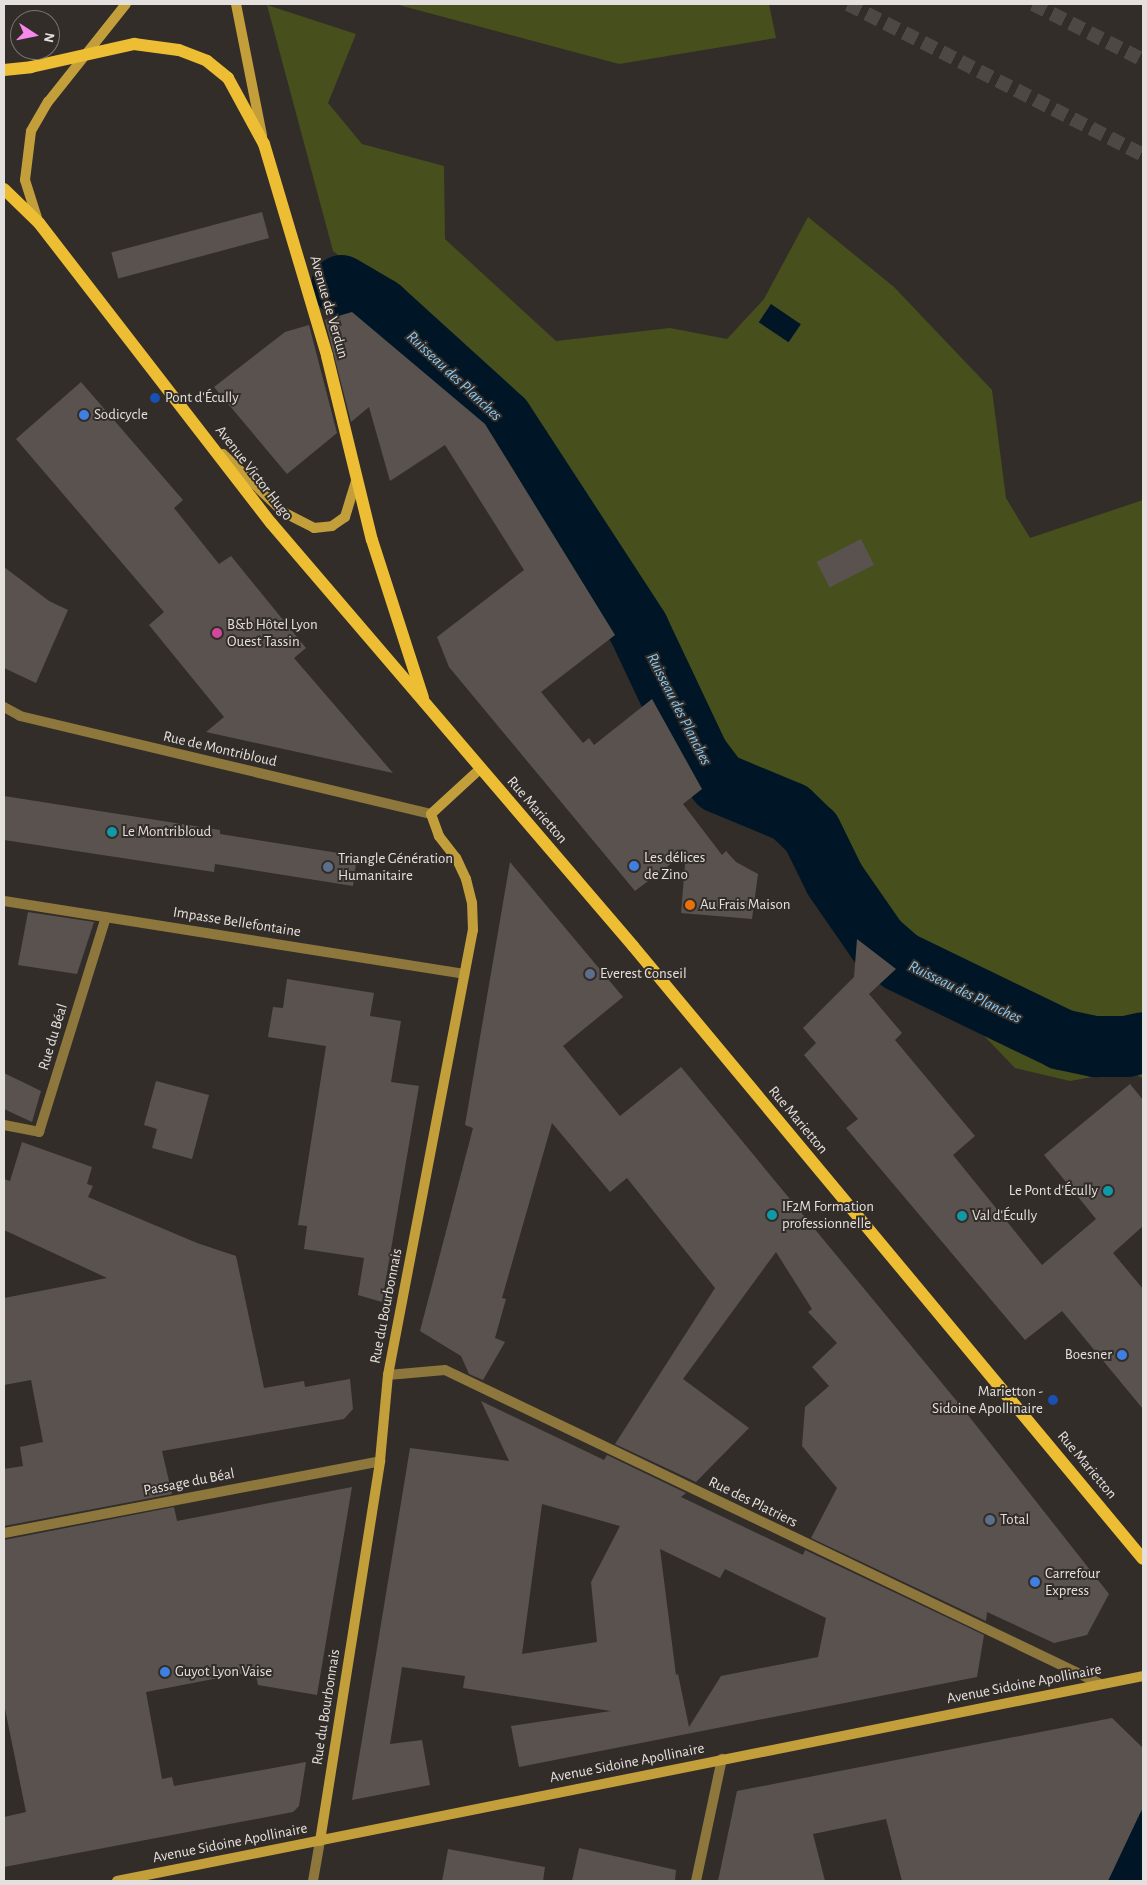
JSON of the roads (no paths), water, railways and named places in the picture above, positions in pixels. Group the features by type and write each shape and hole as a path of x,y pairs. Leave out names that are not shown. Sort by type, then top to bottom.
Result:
{"main road":[{"path":"39,224 25,180 31,132 48,102 90,52 126,4"},
{"name":"Avenue de Verdun","path":"236,4 264,144 327,356 356,481 426,704"},
{"name":"Avenue de Verdun","path":"4,70 30,67 90,52 134,44 158,46 207,61 228,78 264,144"},
{"name":"Avenue Victor Hugo","path":"4,189 39,224 271,523 426,704"},
{"path":"199,430 283,512 314,528 332,526 345,517 356,481"},
{"name":"Rue Marietton","path":"426,704 633,946 1143,1559"},
{"path":"431,814 480,768"},
{"name":"Rue du Bourbonnais","path":"320,1841 380,1461 388,1375 473,930 472,903 466,879 456,858 439,836 431,814"},
{"name":"Avenue Sidoine Apollinaire","path":"117,1881 1143,1676"}],"street":[{"name":"Rue de Montribloud","path":"4,707 20,716 431,814"},
{"name":"Impasse Bellefontaine","path":"4,901 464,974"},
{"name":"Rue du Béal","path":"4,1125 39,1132 106,917"},
{"name":"Rue des Platriers","path":"388,1375 445,1370 1101,1684"},
{"name":"Passage du Béal","path":"4,1533 380,1461"},
{"path":"696,1881 722,1759"},
{"name":"Rue du Bourbonnais","path":"313,1881 320,1841"}],"water":[{"path":"771,304 801,324 789,342 759,322"}],"waterway":[{"name":"Ruisseau des Planches","path":"341,285 380,308 502,419 638,628 698,755 718,782 790,812 811,832 834,879 877,941 900,961 1061,1039 1095,1046 1126,1046 1143,1042"},
{"name":"Ruisseau des Planches","path":"1125,1881 1143,1842"}],"tunnel":[{"path":"848,4 1143,155"},
{"path":"1033,4 1143,60"}],"place":[{"name":"Pont d'Écully","path":"155,398"},
{"name":"Sodicycle","path":"84,415"},
{"name":"B&b Hôtel Lyon Ouest Tassin","path":"217,633"},
{"name":"Le Montribloud","path":"112,832"},
{"name":"Les délices de Zino","path":"634,866"},
{"name":"Triangle Génération Humanitaire","path":"328,867"},
{"name":"Au Frais Maison","path":"690,905"},
{"name":"Everest Conseil","path":"590,974"},
{"name":"Le Pont d'Écully","path":"1108,1191"},
{"name":"IF2M Formation professionnelle","path":"772,1215"},
{"name":"Val d'Écully","path":"962,1216"},
{"name":"Boesner","path":"1122,1355"},
{"name":"Marietton - Sidoine Apollinaire","path":"1053,1400"},
{"name":"Total","path":"990,1520"},
{"name":"Carrefour Express","path":"1035,1582"},
{"name":"Guyot Lyon Vaise","path":"165,1672"}]}
